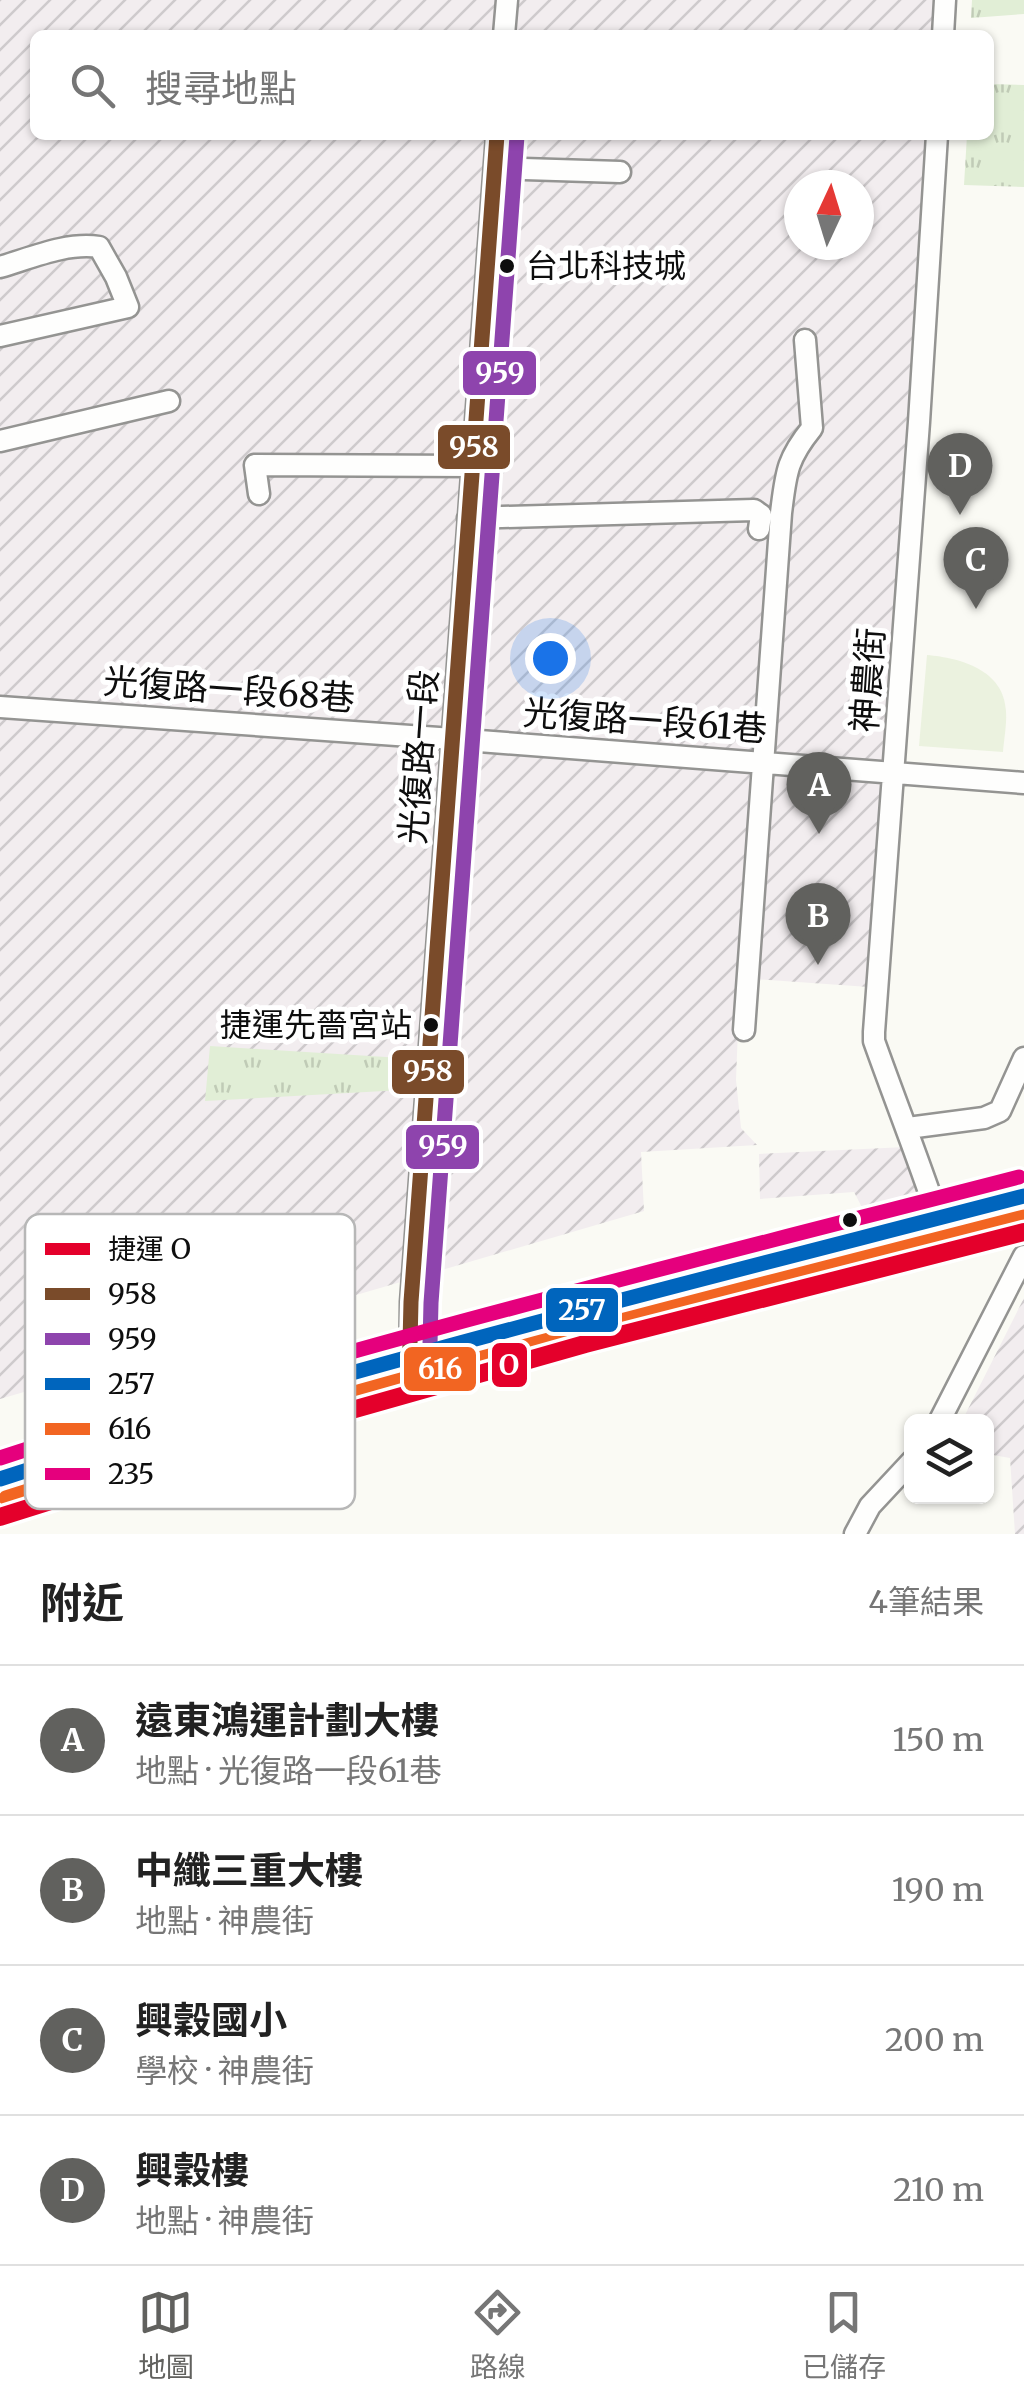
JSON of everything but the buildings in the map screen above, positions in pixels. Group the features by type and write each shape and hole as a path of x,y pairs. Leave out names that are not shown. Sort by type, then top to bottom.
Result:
{"main road":[{"path":"355,1372 1024,1196"},
{"path":"355,1399 610,1325 1024,1218"},
{"path":"0,1479 25,1471"},
{"path":"0,1498 25,1491"}],"street":[{"path":"504,30 507,0"},
{"path":"943,30 945,0"},
{"name":"光復路一段","path":"409,1384 410,1302 497,140"},
{"name":"神農街","path":"937,140 874,1040 938,1218"},
{"path":"495,168 620,172"},
{"path":"0,266 93,245 99,247 116,276 128,307 0,336"},
{"path":"744,1030 781,513 786,469 795,449 812,428 806,340"},
{"path":"0,441 169,401"},
{"path":"258,494 255,465 473,466"},
{"path":"468,518 754,510 761,515 760,528"},
{"name":"光復路一段68巷","path":"0,707 452,739"},
{"name":"光復路一段61巷","path":"452,739 1024,783"},
{"path":"908,1128 984,1118 1000,1111 1024,1058"},
{"path":"943,1414 1024,1256"},
{"path":"855,1534 870,1506 904,1470"}],"shaded area":[{"path":"0,0 936,0 933,30 30,30 30,140 926,140 869,987 740,978 736,1080 741,1128 757,1145 641,1152 644,1211 355,1295 355,1214 25,1214 25,1392 0,1399"},
{"path":"906,1147 926,1199 867,1217 854,1192 760,1199 759,1154"},
{"path":"1024,1298 1024,1534 1015,1534 1010,1458 994,1455 994,1414 966,1414"}],"green space":[{"path":"972,0 1024,0 1024,14 971,18"},
{"path":"994,84 1024,85 1024,187 964,185 967,140 994,140"},
{"path":"927,655 966,663 998,685 1006,711 1003,752 919,746"},
{"path":"210,1046 402,1058 402,1090 205,1101"}],"metro line":[{"name":"O","path":"355,1409 585,1344 1024,1232"},
{"name":"O","path":"0,1517 25,1509"}],"transit line":[{"name":"958","path":"409,1384 411,1302 497,140"},
{"name":"959","path":"429,1384 431,1303 517,140"},
{"name":"235","path":"355,1351 1019,1177"},
{"name":"257","path":"355,1373 1024,1196"},
{"name":"616","path":"355,1393 1024,1217"},
{"name":"235","path":"0,1458 25,1450"},
{"name":"257","path":"0,1479 25,1471"},
{"name":"616","path":"6,1498 25,1492"}],"place":[{"name":"台北科技城","path":"507,266"},
{"name":"興穀樓","path":"960,515"},
{"name":"興穀國小","path":"976,609"},
{"name":"遠東鴻運計劃大樓","path":"819,834"},
{"name":"中纖三重大樓","path":"818,965"},
{"name":"捷運先嗇宮站","path":"431,1025"}]}
